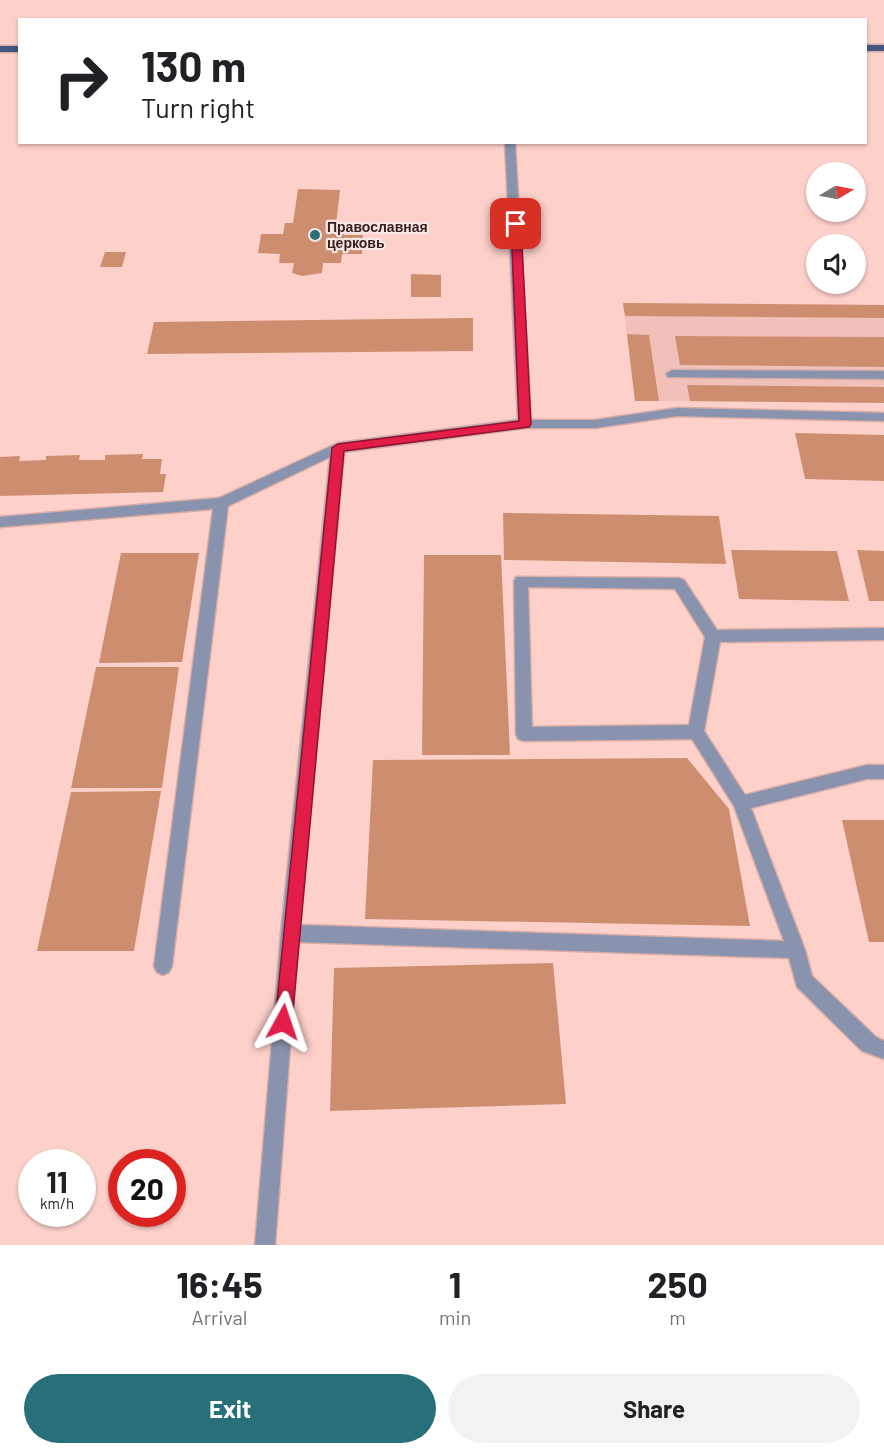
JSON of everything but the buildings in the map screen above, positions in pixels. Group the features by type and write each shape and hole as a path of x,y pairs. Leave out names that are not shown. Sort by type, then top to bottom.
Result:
{"main road":[{"path":"867,48 884,48"},
{"path":"0,49 18,49"}],"lane":[{"path":"510,144 525,424"},
{"path":"672,374 884,375"},
{"path":"0,522 221,503 338,448 525,424 595,424 677,412 884,417"},
{"path":"265,1245 290,933 338,448"},
{"path":"163,966 221,503"},
{"path":"696,732 524,734 521,581 679,584 713,636 696,732 741,803 796,950 804,981 869,1044 884,1050"},
{"path":"713,636 884,634"},
{"path":"741,803 867,772 884,772"},
{"path":"290,933 796,950"}],"shaded area":[{"path":"623,303 884,305 884,403 635,401"}],"place":[{"name":"Православная церковь","path":"315,235"}],"route":[{"path":"283,1022 338,448 525,424 516,224"}]}
